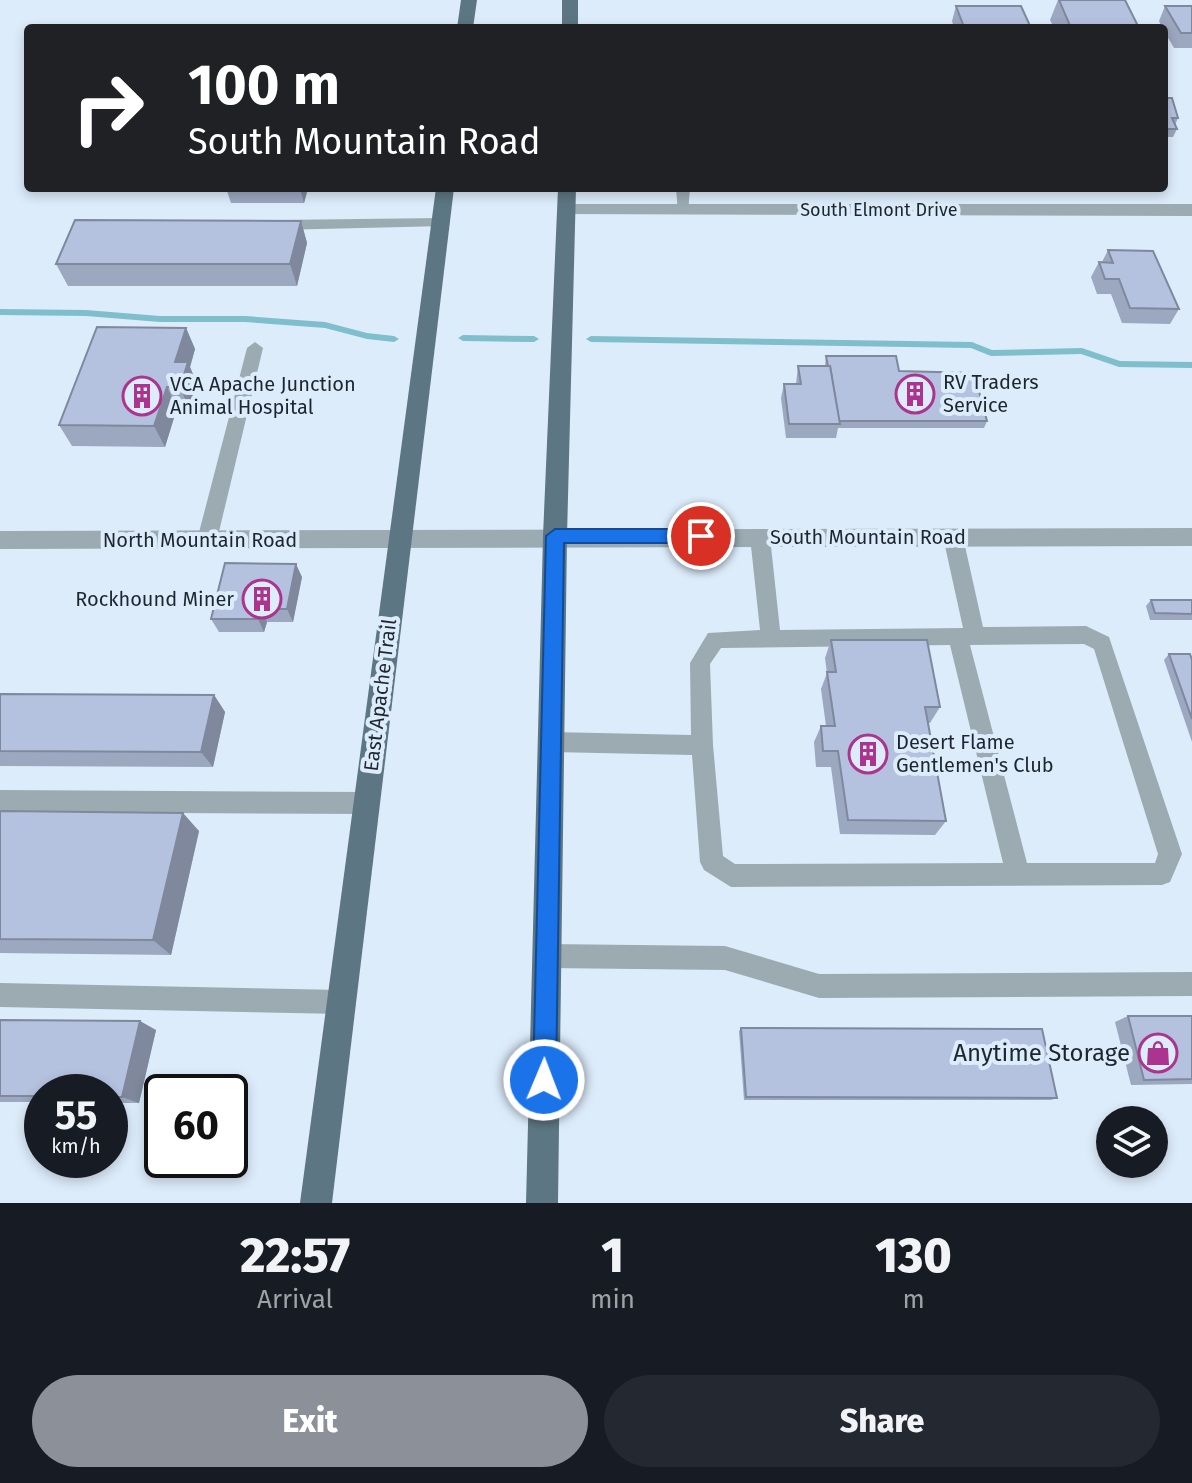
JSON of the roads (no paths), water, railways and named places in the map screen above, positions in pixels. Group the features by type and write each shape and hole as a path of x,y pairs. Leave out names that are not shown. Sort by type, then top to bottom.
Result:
{"main road":[{"path":"466,24 469,0"},
{"path":"570,0 570,24"},
{"name":"East Apache Trail","path":"316,1203 445,192"},
{"path":"542,1203 555,536 567,199"}],"street":[{"name":"South Elmont Drive","path":"567,199 683,210 1192,210"},
{"name":"South Mountain Road","path":"400,540 555,536 1192,537"},
{"name":"North Mountain Road","path":"0,540 400,540"}],"lane":[{"path":"683,192 683,210"},
{"path":"258,225 441,223"},
{"path":"207,540 255,348"},
{"path":"760,537 771,638"},
{"path":"953,537 967,637 1018,875"},
{"path":"1086,635 1102,643 1170,854 1162,874 731,876 712,862 702,745 700,663 715,639 967,637 1086,635"},
{"path":"551,742 702,745"},
{"path":"0,801 367,803"},
{"path":"547,956 725,958 819,986 1192,984"},
{"path":"0,995 341,1002"}],"waterway":[{"path":"0,312 86,313 160,319 245,319 325,325 367,336 394,339"},
{"path":"463,338 534,339"},
{"path":"591,339 972,345 991,353 1082,351 1119,364 1192,365"}],"place":[{"name":"RV Traders Service","path":"915,394"},
{"name":"VCA Apache Junction Animal Hospital","path":"142,396"},
{"name":"Rockhound Miner","path":"262,599"},
{"name":"Desert Flame Gentlemen's Club","path":"868,754"},
{"name":"Anytime Storage","path":"1158,1053"}]}
